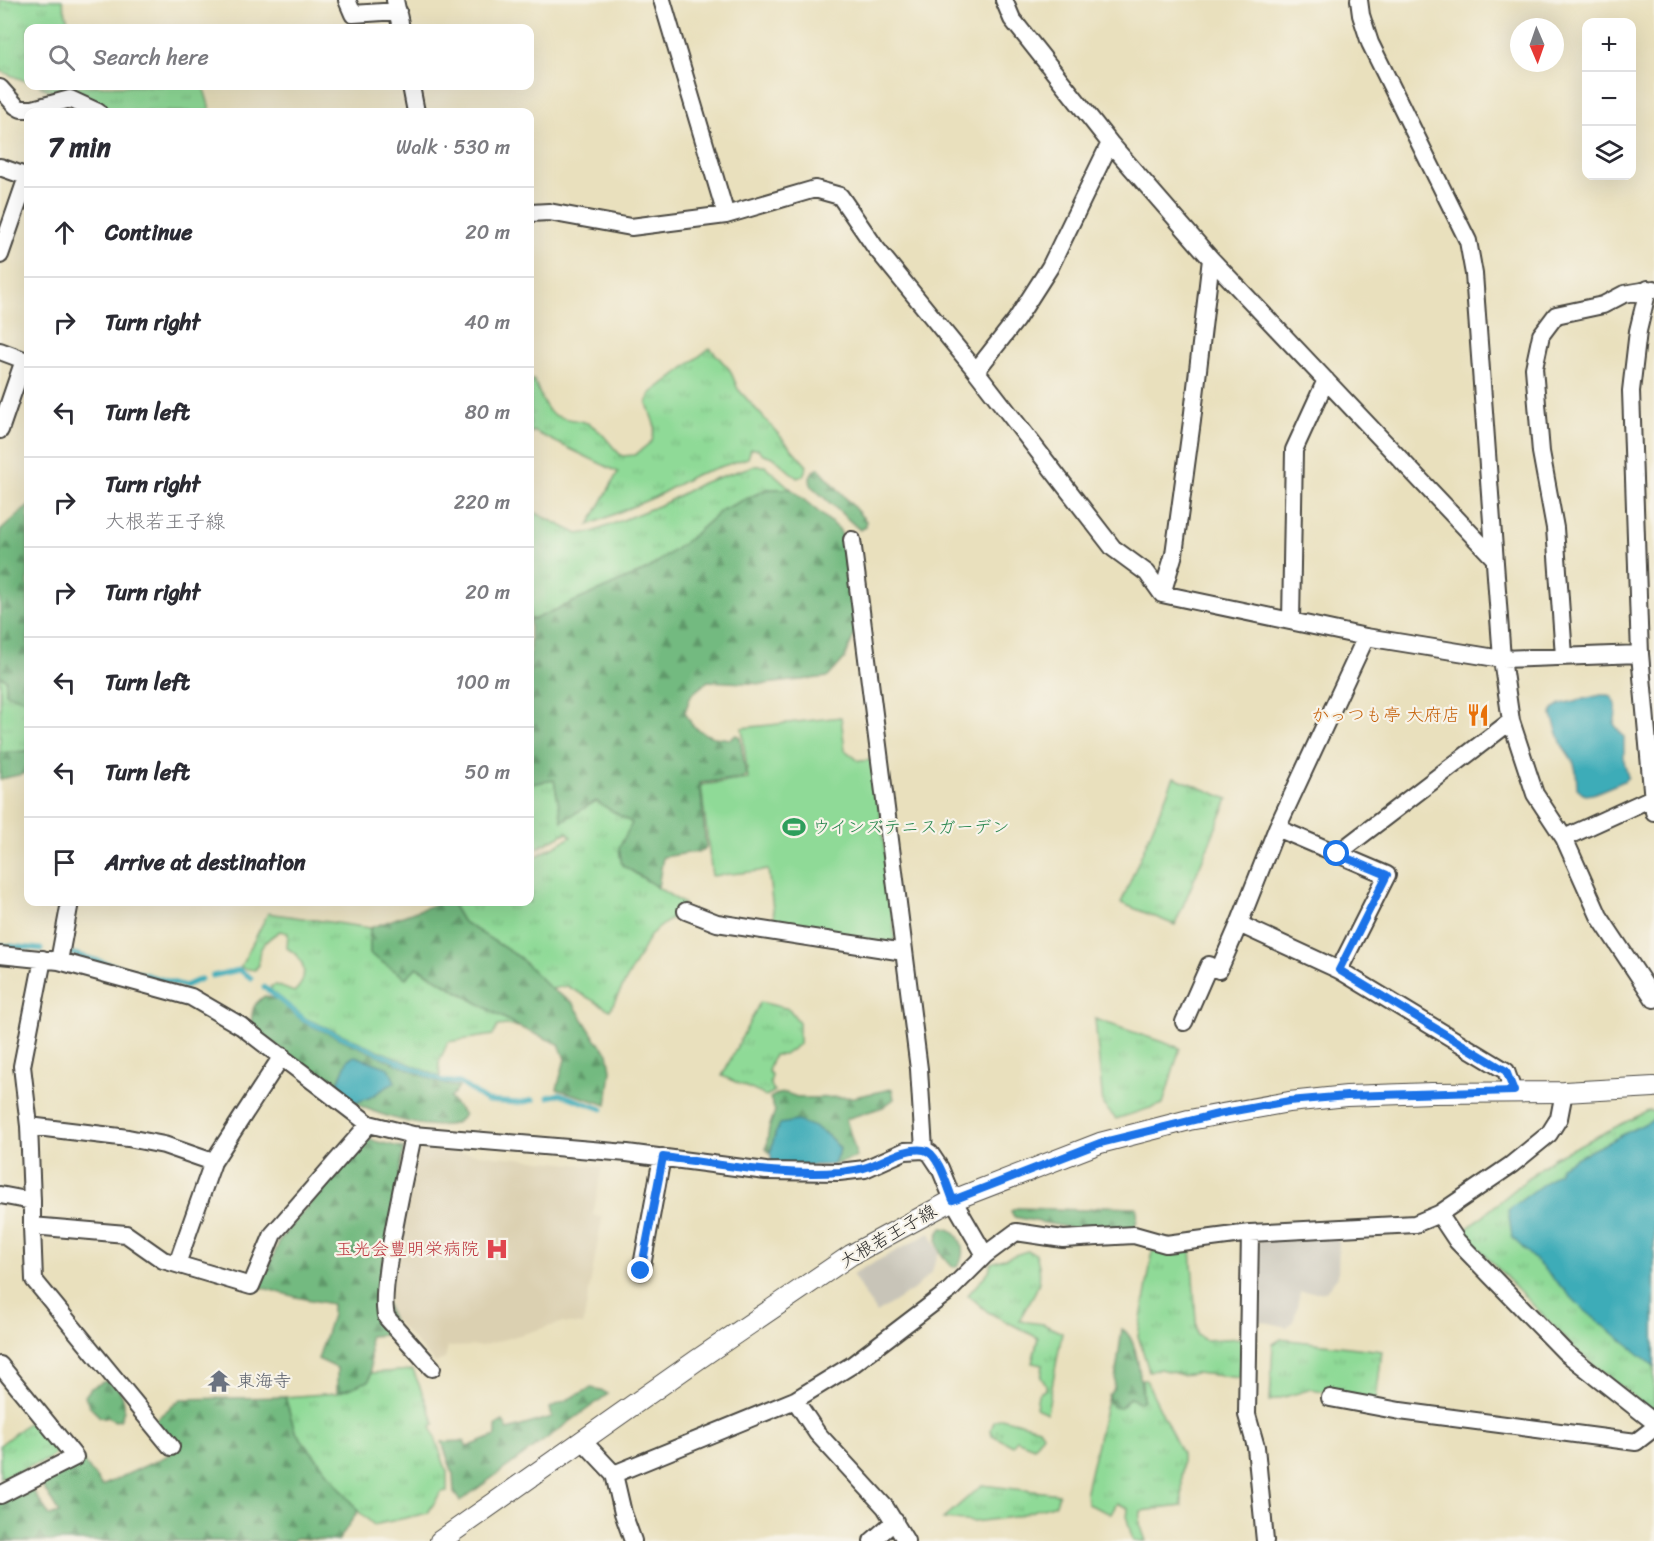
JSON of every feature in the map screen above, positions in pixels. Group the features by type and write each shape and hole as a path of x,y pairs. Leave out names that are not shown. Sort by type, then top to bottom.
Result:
{"street":[{"path":"347,0 353,14 396,6 400,24"},
{"path":"662,0 726,215"},
{"path":"1004,0 1012,19 1110,143 1211,259 1493,557"},
{"path":"1359,0 1370,43 1468,241 1474,274 1502,659 1511,720 1535,794 1564,838 1599,916 1654,999"},
{"path":"0,88 16,106 24,108"},
{"path":"412,90 415,108"},
{"path":"36,108 70,99 89,108"},
{"path":"976,371 1016,320 1050,267 1110,143"},
{"path":"0,167 24,176"},
{"path":"0,255 24,188"},
{"path":"534,213 549,213 631,227 726,215 816,189 840,195 875,247 976,371 1113,548 1147,573 1162,594 1366,637 1502,659 1640,654"},
{"path":"1162,594 1174,554 1211,259"},
{"path":"1564,656 1555,528 1541,452 1534,368 1540,334 1556,315 1603,305 1624,294 1651,289 1638,331 1631,391 1646,607 1640,654 1654,802 1564,838"},
{"path":"0,351 24,360"},
{"path":"0,430 24,372"},
{"path":"1292,621 1294,450 1326,380"},
{"path":"852,540 919,1069 924,1150"},
{"path":"1184,1022 1209,965 1219,970 1277,828 1366,637"},
{"path":"1337,854 1511,720"},
{"path":"1277,828 1387,875 1339,970"},
{"path":"69,906 51,960 22,1066 29,1126 34,1280 171,1447"},
{"path":"686,911 717,923 904,952"},
{"path":"1239,924 1339,970 1506,1071 1514,1091"},
{"path":"0,955 51,960 191,997 226,1016 282,1056 369,1124 413,1135 663,1157 766,1171 839,1172 865,1168 905,1151 924,1150 930,1153 940,1168 953,1200 985,1255"},
{"path":"177,1264 213,1162 282,1056"},
{"name":"大根若王子線","path":"440,1541 582,1440 851,1256 953,1200 1100,1143 1218,1114 1289,1101 1347,1096 1514,1091 1564,1092 1654,1087"},
{"path":"614,1474 795,1400 852,1365 949,1291 985,1255 1016,1232 1063,1239 1134,1235 1166,1245 1250,1233 1415,1224 1439,1214 1511,1165 1549,1134 1559,1118 1564,1092"},
{"path":"32,1226 126,1234 163,1260 251,1286 273,1234 369,1124"},
{"path":"29,1126 128,1138 164,1145 213,1162"},
{"path":"413,1135 385,1284 384,1313 432,1368"},
{"path":"641,1271 663,1157"},
{"path":"0,1195 32,1201"},
{"path":"1439,1214 1457,1241 1565,1352 1654,1422"},
{"path":"1250,1233 1247,1415 1257,1447 1265,1541"},
{"path":"0,1365 75,1457 0,1494"},
{"path":"1330,1398 1400,1411 1636,1442 1654,1428"},
{"path":"795,1400 817,1433 895,1521 906,1541"},
{"path":"582,1440 614,1474 623,1513 633,1541"},
{"path":"872,1541 895,1521"}],"shaded area":[{"name":"玉光会豊明栄病院","path":"419,1148 602,1167 593,1215 602,1218 583,1325 561,1323 481,1346 448,1347 445,1359 435,1363 388,1313 390,1284"},
{"path":"930,1233 939,1252 931,1273 913,1290 876,1313 852,1274"},
{"path":"1339,1235 1338,1276 1325,1292 1300,1292 1294,1320 1287,1327 1256,1320 1257,1243 1259,1240"}],"green space":[{"path":"0,0 62,0 69,24 24,24 24,80 0,71"},
{"path":"49,90 204,90 210,108 101,108 73,95 62,95"},
{"path":"710,348 730,370 738,389 807,466 803,476 797,478 773,457 763,454 758,449 751,449 748,458 695,475 655,497 589,525 618,472 534,431 534,381 551,413 593,426 622,456 635,455 652,441 655,427 647,403 650,394"},
{"path":"753,466 765,466 791,489 767,489 722,510 688,540 648,569 534,619 534,512 578,534 593,532 665,503 702,483"},
{"path":"819,468 866,521 866,527 860,530 811,486 810,478 813,471"},
{"path":"768,489 791,489 839,529 850,552 856,630 845,658 828,677 765,684 708,681 691,695 685,712 692,725 714,737 731,739 736,735 740,737 746,775 743,778 700,783 706,848 702,851 663,857 658,887 622,865 619,848 632,823 596,801 562,821 554,780 534,783 534,619 648,569 688,540 722,510"},
{"path":"24,510 24,700 6,693 6,679 0,676 0,531"},
{"path":"0,676 6,679 6,693 24,700 24,751 0,753"},
{"name":"ウインズテニスガーデン","path":"841,717 845,750 859,761 874,760 895,938 890,943 775,924 768,870 712,876 701,785 748,779 742,728"},
{"path":"24,751 24,774 0,779 0,753"},
{"path":"1174,777 1228,799 1175,925 1121,903"},
{"path":"554,780 562,821 596,801 633,823 619,848 622,865 684,904 673,917 651,934 610,1010 567,986 551,989 519,957 462,921 453,906 534,906 534,858 571,837 567,832 534,850 534,783"},
{"path":"430,906 453,906 462,921 519,957 551,989 573,1003 596,1040 608,1053 611,1070 607,1105 557,1089 565,1059 559,1044 519,1027 417,967 406,978 370,954 370,928"},
{"path":"268,913 370,928 370,954 406,978 416,967 519,1027 498,1026 493,1035 448,1042 439,1062 440,1077 307,1019 271,990 271,986 276,985 294,992 304,975 298,957 287,948 288,933 280,931 267,941 261,949 259,965 255,970 240,968"},
{"path":"265,996 278,1000 305,1023 442,1084 459,1087 450,1098 464,1115 458,1121 434,1126 390,1117 354,1103 369,1098 395,1082 348,1059 335,1090 251,1026 254,1008 257,1002"},
{"path":"760,1002 789,1009 799,1022 799,1044 784,1055 774,1055 768,1071 772,1076 770,1082 774,1092 766,1096 722,1076"},
{"path":"1095,1019 1180,1048 1163,1104 1116,1119 1103,1105"},
{"path":"892,1089 894,1099 883,1107 846,1119 857,1157 833,1165 840,1149 825,1133 811,1128 775,1134 770,1153 766,1149 769,1128 775,1111 770,1098 777,1094 786,1093 800,1098 854,1097"},
{"path":"1648,1111 1654,1111 1654,1413 1578,1352 1463,1232 1553,1158"},
{"path":"366,1139 404,1148 379,1284 398,1334 369,1336 371,1373 369,1381 337,1393 337,1368 318,1359 332,1315 332,1304 260,1287 281,1238"},
{"path":"1104,1206 1136,1207 1137,1216 1134,1228 1132,1230 1082,1230 1014,1217 1011,1211 1017,1208 1087,1210"},
{"path":"942,1228 954,1232 961,1242 961,1261 957,1266 953,1267 939,1249 937,1238"},
{"path":"1191,1248 1197,1335 1205,1340 1242,1338 1240,1378 1196,1373 1182,1375 1160,1369 1149,1371 1138,1336 1153,1250"},
{"path":"1027,1251 1036,1254 1040,1275 1036,1290 1019,1321 1043,1324 1062,1333 1047,1413 1036,1408 1038,1394 1046,1389 1046,1384 1041,1378 1043,1365 1032,1363 1038,1338 988,1312 968,1295 989,1271 991,1263"},
{"path":"1122,1329 1128,1334 1135,1351 1143,1400 1140,1402 1129,1398 1120,1408 1113,1407 1108,1396 1114,1388"},
{"path":"1281,1339 1382,1351 1376,1401 1312,1389 1270,1401 1273,1344"},
{"path":"413,1370 435,1424 431,1426 447,1472 447,1491 441,1492 428,1513 374,1525 358,1511 295,1431 285,1397 337,1393 369,1381 371,1373"},
{"path":"1142,1379 1146,1380 1182,1454 1182,1506 1141,1511 1140,1524 1146,1541 1133,1541 1127,1519 1128,1508 1117,1503 1111,1514 1087,1504 1086,1490 1108,1396 1110,1403 1124,1405 1129,1398 1143,1400"},
{"path":"105,1381 116,1387 123,1397 124,1409 120,1420 100,1417 89,1406 85,1396 91,1388"},
{"path":"591,1388 608,1394 460,1501 454,1493 453,1474 442,1442 464,1441 467,1447 496,1436 496,1425 503,1421 508,1430 552,1417 550,1408"},
{"path":"285,1397 295,1431 358,1511 338,1541 296,1538 292,1541 0,1541 0,1501 31,1488 50,1516 59,1513 40,1482 83,1460 102,1486 171,1454 155,1420 181,1399"},
{"path":"1001,1418 1039,1428 1043,1434 1034,1447 1016,1440 1013,1446 992,1435 994,1421"},
{"path":"35,1421 56,1444 54,1454 49,1459 0,1478 0,1445 29,1422"},
{"path":"982,1485 1059,1494 1056,1504 1013,1517 974,1522 943,1519"}],"water":[{"path":"1609,695 1616,704 1614,724 1624,737 1624,761 1628,777 1624,781 1593,794 1585,795 1577,788 1573,761 1562,745 1552,716 1553,709 1561,704"},
{"path":"355,1056 389,1068 395,1082 369,1098 354,1103 335,1090 348,1059"},
{"path":"1654,1119 1654,1366 1583,1309 1512,1237 1508,1210 1559,1172 1560,1166"},
{"path":"797,1121 821,1131 840,1149 833,1165 771,1166 772,1144 780,1124"}],"waterway":[{"path":"0,945 41,949"},
{"path":"71,953 185,986 201,979"},
{"path":"212,976 239,970 251,978"},
{"path":"264,987 306,1021 442,1081 460,1083 487,1101 519,1103 533,1100"},
{"path":"548,1097 560,1094 602,1109"}],"place":[{"name":"かっつも亭 大府店","path":"1478,715"},
{"name":"ウインズテニスガーデン","path":"794,827"},
{"name":"玉光会豊明栄病院","path":"497,1249"},
{"name":"東海寺","path":"219,1381"}],"route":[{"path":"641,1271 663,1157 766,1171 839,1172 865,1168 905,1151 924,1150 930,1153 940,1168 953,1200 1100,1143 1218,1114 1289,1101 1347,1096 1514,1091 1506,1071 1339,970 1387,875 1337,854"}]}
